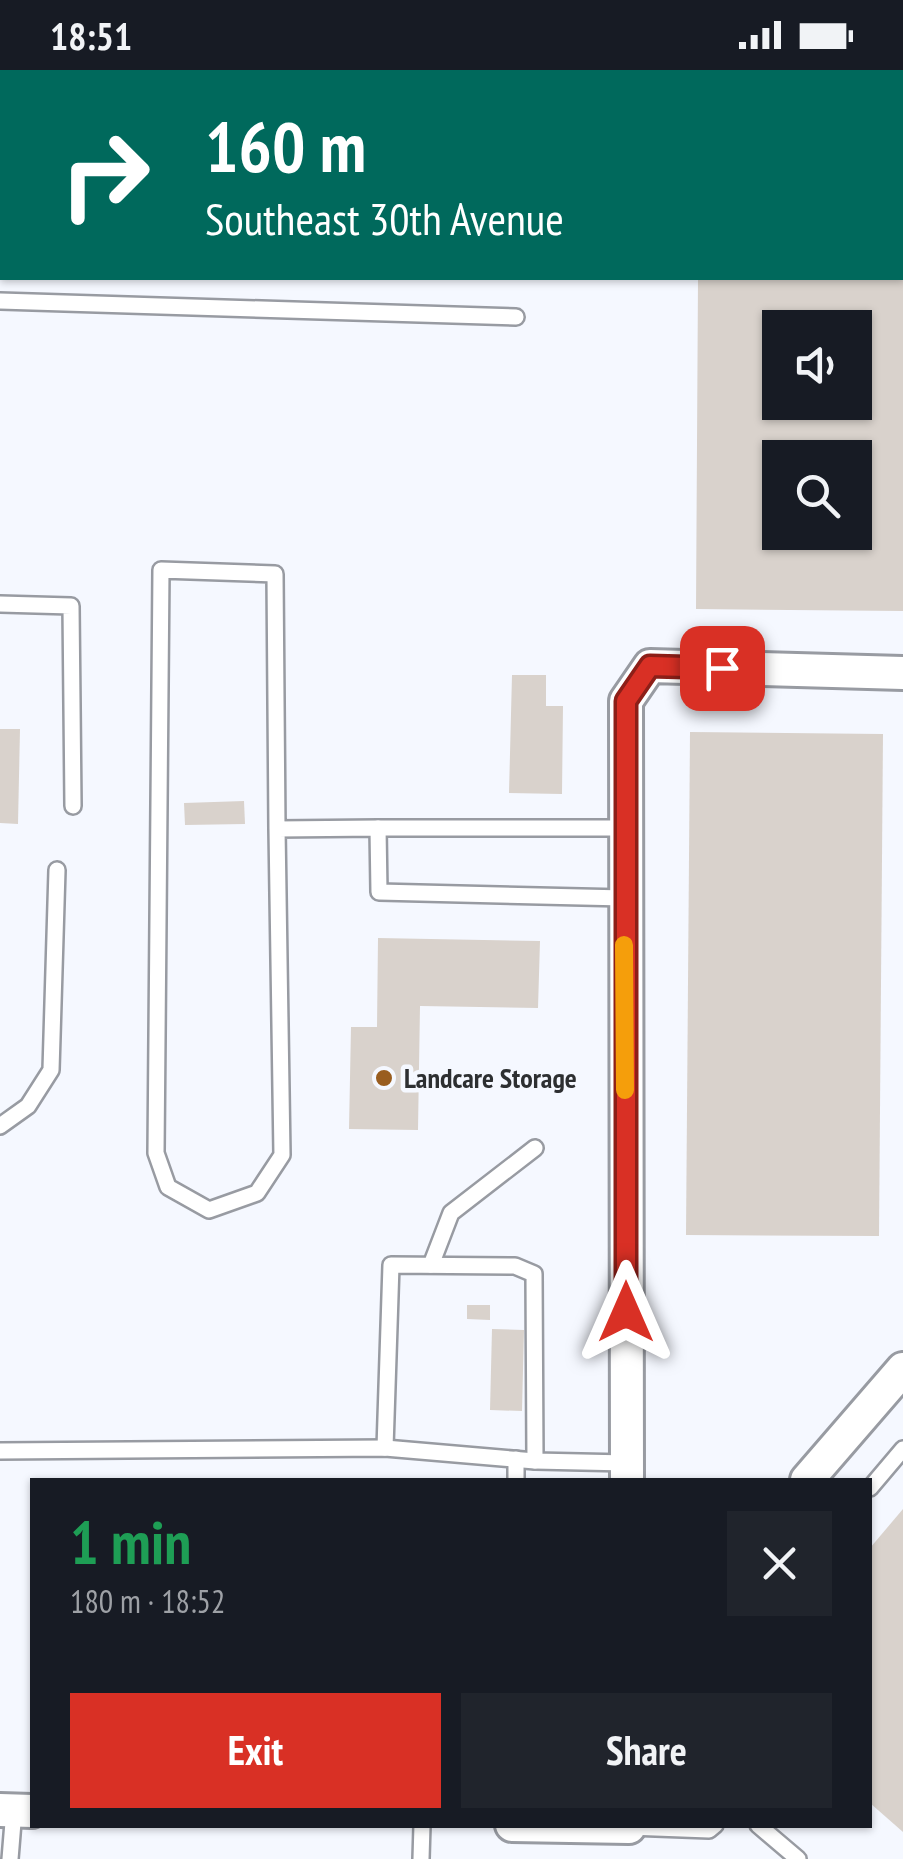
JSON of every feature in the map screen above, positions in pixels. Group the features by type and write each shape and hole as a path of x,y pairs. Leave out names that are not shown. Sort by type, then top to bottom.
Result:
{"street":[{"path":"627,1471 626,701 650,666 903,673"},
{"path":"809,1478 903,1369"},
{"path":"541,1828 628,1837"}],"lane":[{"path":"0,301 516,317"},
{"path":"161,570 275,574 278,829 282,1155 258,1192 210,1210 168,1188 156,1153 161,570"},
{"path":"0,604 71,606 73,806"},
{"path":"378,828 379,892 624,898"},
{"path":"278,829 625,828"},
{"path":"0,1126 28,1106 51,1070 57,870"},
{"path":"431,1265 451,1213 535,1148"},
{"path":"385,1448 391,1264 515,1266 534,1274 535,1460"},
{"path":"0,1450 385,1448 627,1471"},
{"path":"872,1486 903,1449"},
{"path":"516,1459 516,1478"},
{"path":"10,1859 16,1810"},
{"path":"421,1859 422,1828"},
{"path":"628,1837 711,1828"},
{"path":"762,1828 798,1859"}],"building":[{"path":"698,280 903,280 903,611 696,609"},
{"path":"512,675 546,675 546,706 563,706 562,794 509,793"},
{"path":"0,729 20,729 18,824 0,823"},
{"path":"690,732 883,734 879,1236 686,1235"},
{"path":"244,801 245,824 185,825 184,803"},
{"name":"Landcare Storage","path":"378,938 540,941 538,1008 420,1006 418,1130 349,1129 351,1027 377,1027"},
{"path":"467,1305 490,1305 490,1320 467,1319"},
{"path":"492,1329 524,1330 522,1411 490,1410"},
{"path":"903,1509 903,1832 872,1805 872,1546"}],"slow traffic":[{"path":"624,945 625,1090"}],"place":[{"name":"Landcare Storage","path":"384,1078"}],"route":[{"path":"626,1312 626,701 650,666 722,668"}]}
